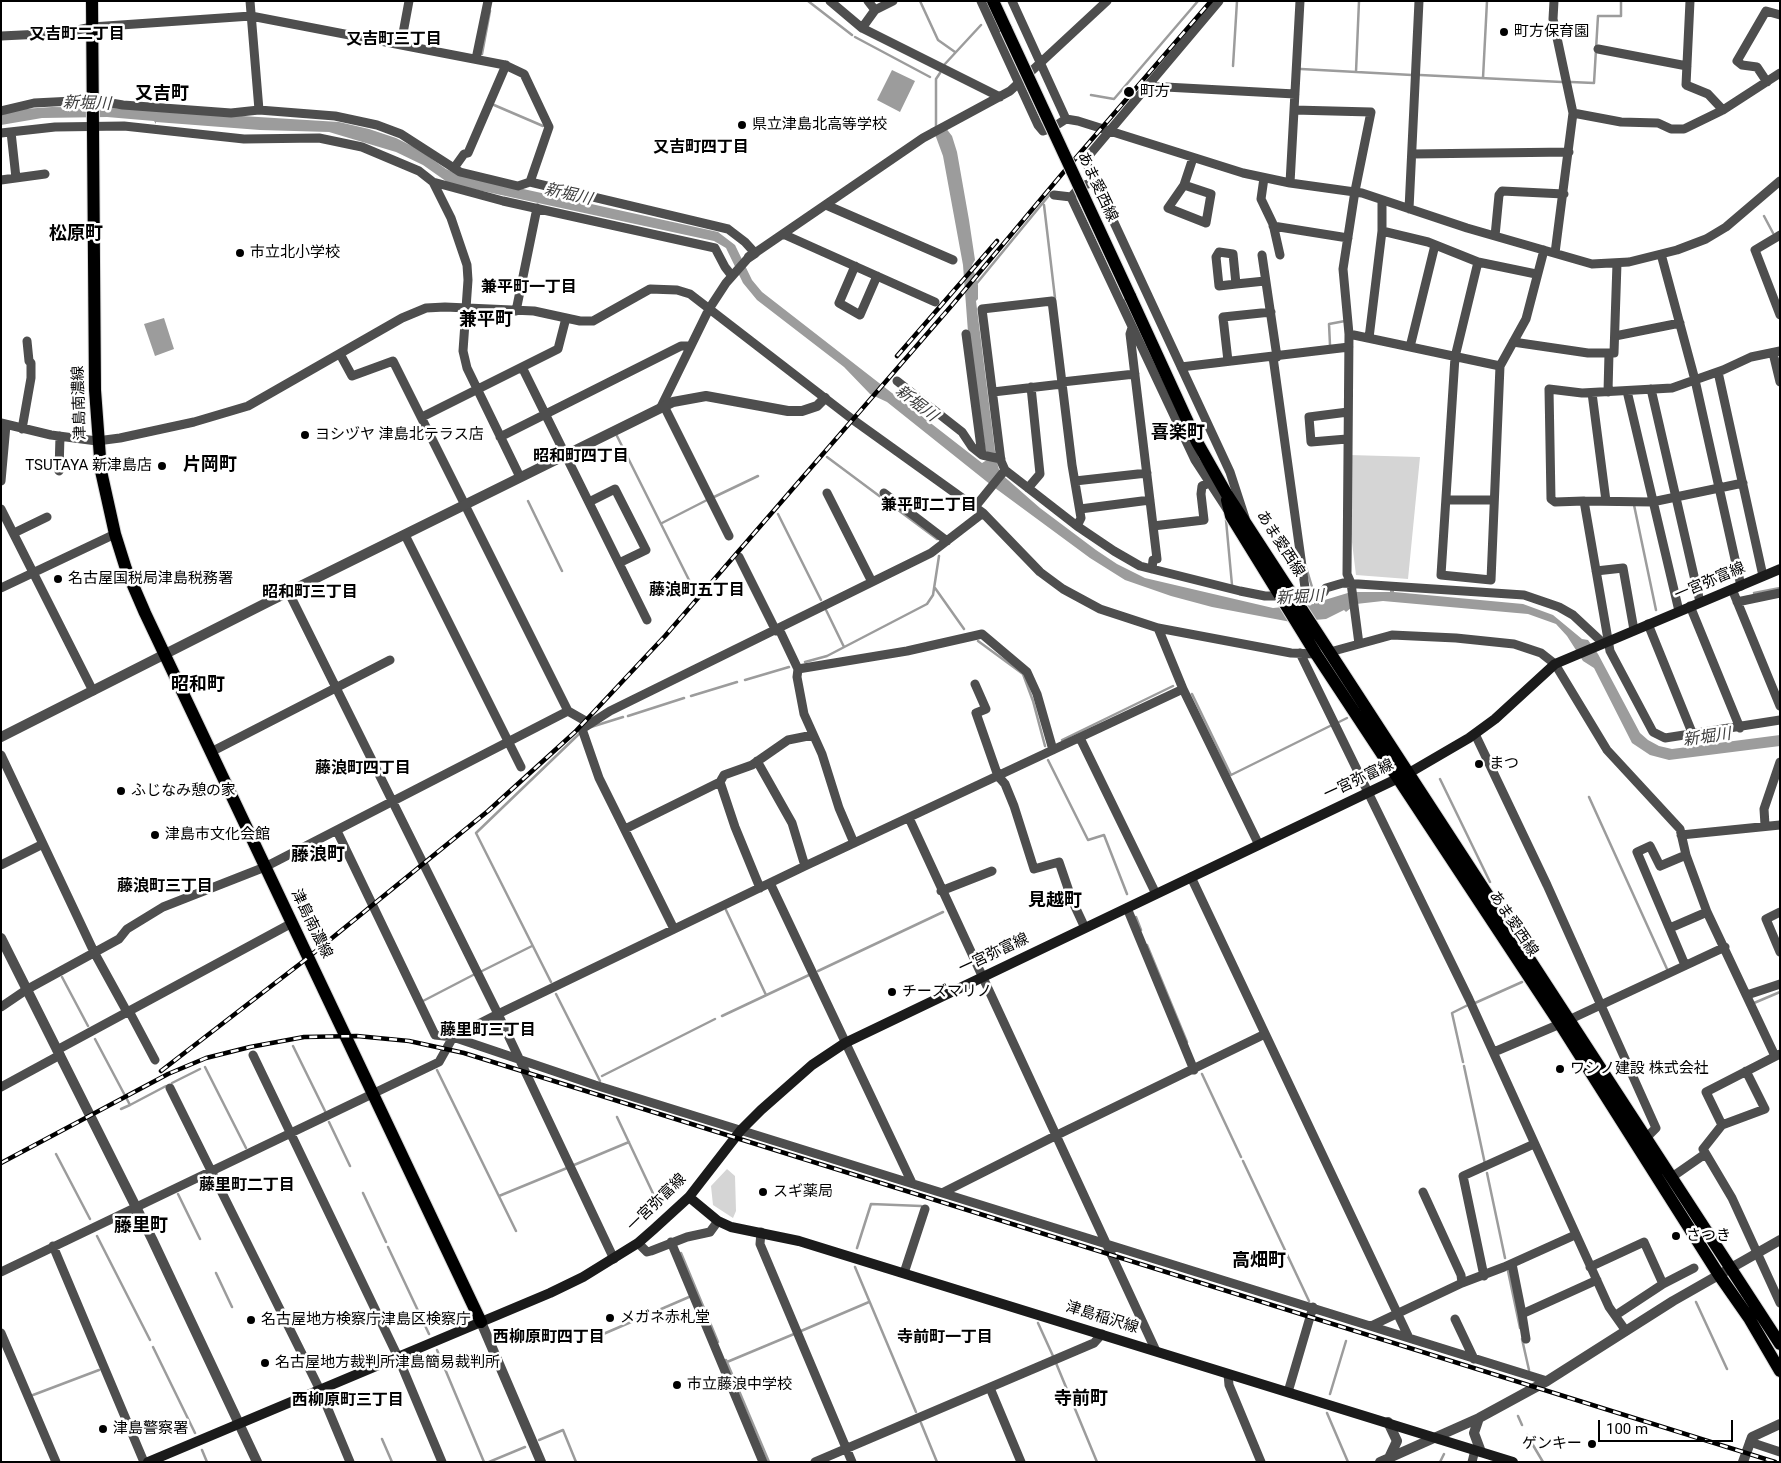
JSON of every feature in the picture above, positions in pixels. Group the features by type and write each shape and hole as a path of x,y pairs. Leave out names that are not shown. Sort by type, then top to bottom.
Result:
{"main road":[{"name":"津島南濃線","path":"92,1 97,441 105,494 115,534 134,586 165,654 375,1094 481,1322"},
{"name":"あま愛西線","path":"993,1 1197,442 1226,493 1245,519 1292,597 1297,623 1396,778 1646,1138 1780,1344"},
{"name":"あま愛西線","path":"1226,493 1231,516 1312,624 1409,773 1719,1274 1750,1318 1780,1371"},
{"name":"一宮弥富線","path":"146,1462 241,1424 550,1293 614,1259 638,1243 689,1197 741,1130 793,1081 845,1044 982,976 1409,773 1475,734 1555,664 1780,569"},
{"name":"津島稲沢線","path":"689,1197 718,1221 731,1227 799,1241 904,1272 1512,1462"}],"street":[{"path":"250,1 259,110"},
{"path":"401,44 409,1"},
{"path":"476,59 488,1"},
{"path":"830,1 862,28 1000,97"},
{"path":"868,1 875,10"},
{"path":"862,28 875,10 893,1"},
{"path":"981,1 1038,125 1043,131 1052,128 1066,119 1264,178 1355,191 1495,236 1592,264 1617,263 1661,254 1706,239 1726,227 1780,181"},
{"path":"662,406 709,309 734,274 752,255 932,133 1000,97 1040,63 1106,1"},
{"path":"1219,1 1108,131 1086,160 1230,472 1245,519"},
{"path":"1290,183 1300,1"},
{"path":"1409,209 1419,1"},
{"path":"1554,1 1553,19 1573,112 1555,253"},
{"path":"1690,1 1686,85 1708,94 1723,110"},
{"path":"1014,2 1066,119"},
{"path":"1767,82 1757,67 1742,65 1737,62 1766,11 1780,15"},
{"path":"1,36 63,33 92,27 251,16 506,66 524,74 550,127 530,182"},
{"path":"1598,49 1687,66"},
{"path":"454,168 464,154 468,153 506,66"},
{"path":"1573,112 1621,122 1658,123 1671,129 1684,129 1723,110 1780,73"},
{"path":"1147,86 1295,94"},
{"path":"1,111 34,103 93,103 232,113 259,110 336,116 377,125 418,142 460,172 518,186 530,182 728,229 745,242 752,255"},
{"path":"1294,110 1372,112 1355,191 1343,269 1349,334 1347,574 1351,583 1359,644"},
{"path":"16,178 6,133 93,124 244,139 318,138 355,145 391,158 411,167 433,182 537,208 714,248 724,267 734,274"},
{"path":"1412,154 1569,152"},
{"path":"1184,185 1211,194 1206,223 1168,208 1184,185 1193,158"},
{"path":"1,180 45,174"},
{"path":"1264,178 1261,199 1274,226 1280,255"},
{"path":"433,182 451,218 467,265 463,351 467,368 520,477"},
{"path":"1071,197 1082,186 1095,182"},
{"path":"1495,236 1499,195 1502,190 1564,194"},
{"path":"1054,195 1071,197"},
{"path":"1071,197 1195,460 1231,516"},
{"path":"1370,338 1382,231 1382,200"},
{"path":"826,204 953,260"},
{"path":"516,311 537,208"},
{"path":"1274,226 1348,238"},
{"path":"1382,231 1435,245 1478,262 1536,274"},
{"path":"783,234 935,302"},
{"path":"1094,247 1120,235"},
{"path":"1780,235 1755,250 1778,303 1780,315"},
{"path":"1410,347 1435,245"},
{"path":"1478,262 1455,358 1441,575 1491,580 1500,366 1526,319 1536,274 1544,250"},
{"path":"1661,254 1695,380 1718,488 1737,602 1780,706"},
{"path":"1262,255 1271,312 1275,357 1292,597"},
{"path":"1513,342 1588,353 1614,353 1617,263"},
{"path":"856,266 839,303 860,315 877,276"},
{"path":"1236,284 1265,281"},
{"path":"1,481 3,424 60,436 97,441 186,423 248,406 414,312 445,307 534,311 566,318 593,320 650,289 660,287 690,294 825,398 979,510 1040,572 1063,589 1100,609 1158,628 1300,653 1316,654"},
{"path":"1077,526 1082,518 1075,482 1052,301 982,309 993,392 999,459 1004,471 1077,526 1140,566 1265,596 1292,597 1324,592 1326,588 1343,583 1524,595 1559,607 1573,615 1603,643 1610,651 1652,732 1665,738 1740,728 1780,720"},
{"path":"1228,361 1223,317 1271,312"},
{"path":"422,416 558,349 566,318"},
{"path":"1615,336 1680,323"},
{"path":"1132,328 1130,334 1157,559 1153,560 1152,569"},
{"path":"966,334 982,455"},
{"path":"1349,334 1455,358 1500,366"},
{"path":"22,429 31,378 31,364 29,362 27,341"},
{"path":"500,437 681,346 691,346"},
{"path":"1181,367 1349,347"},
{"path":"1742,483 1652,502 1555,502 1551,499 1549,388 1592,393 1672,388 1718,372 1751,357 1776,352 1780,382"},
{"path":"1608,392 1609,353"},
{"path":"340,354 352,376 393,361 568,711 589,723"},
{"path":"522,367 647,620"},
{"path":"993,392 1152,370"},
{"path":"1718,372 1763,576"},
{"path":"898,380 962,432 972,447 982,455 999,459"},
{"path":"1028,488 1040,474 1031,388"},
{"path":"1651,390 1675,498 1695,604 1740,728"},
{"path":"1627,391 1679,611"},
{"path":"1592,393 1606,501"},
{"path":"1,737 662,406 685,398 706,396 788,411 802,411 817,406 825,398"},
{"path":"662,406 729,536"},
{"path":"1348,412 1309,416 1312,442 1348,439"},
{"path":"59,471 60,436"},
{"path":"674,929 599,778 582,735 582,729 589,723 931,553 947,541 979,510 989,491 1004,471"},
{"path":"1075,482 1147,473"},
{"path":"1153,526 1204,520 1202,486 1209,483"},
{"path":"589,502 615,489 646,550 619,563"},
{"path":"827,493 872,582"},
{"path":"884,493 947,541"},
{"path":"1080,509 1150,500"},
{"path":"1446,500 1494,500"},
{"path":"1584,501 1596,571 1603,643"},
{"path":"1,509 93,691"},
{"path":"14,533 47,517"},
{"path":"1,588 115,534"},
{"path":"405,535 521,767"},
{"path":"739,557 798,669 797,677 804,714 854,843"},
{"path":"1596,571 1622,568 1634,630"},
{"path":"289,593 498,1014 614,1259"},
{"path":"1737,602 1780,593"},
{"path":"1648,624 1693,735"},
{"path":"1158,628 1183,689 1259,845"},
{"path":"798,669 907,651 982,634 1027,672 1037,694 1053,750"},
{"path":"1330,652 1377,637 1392,635 1486,640 1527,648 1541,654 1555,664 1606,750 1680,829 1686,855 1707,912 1777,1055 1706,1092 1722,1125"},
{"path":"1300,653 1494,1052 1596,1280 1609,1307 1626,1331"},
{"path":"211,752 390,660"},
{"path":"975,684 986,709 976,713 998,776 1005,784 1014,806 1034,869 1058,862 1085,928"},
{"path":"1,1272 439,1062 452,1037 498,1014 805,866 1183,689"},
{"path":"1,1007 26,990 119,938 127,929 164,907 265,867 393,803 568,711"},
{"path":"1475,734 1548,885 1600,1006 1656,1128 1646,1138"},
{"path":"625,829 720,782 724,775 757,761 788,740 813,735"},
{"path":"1080,738 1156,894"},
{"path":"1,754 94,952 155,1060"},
{"path":"757,761 792,823 805,866"},
{"path":"1765,825 1764,809 1780,762"},
{"path":"720,782 735,827 760,888"},
{"path":"908,818 941,891 1015,1043 1054,1136 1156,1351"},
{"path":"1681,835 1765,825 1780,825"},
{"path":"337,831 435,1035 452,1037 741,1130 1547,1381"},
{"path":"1,864 43,844"},
{"path":"1685,965 1638,852 1650,846 1660,866 1686,855"},
{"path":"941,891 992,871"},
{"path":"1191,877 1409,1338"},
{"path":"770,883 912,1183"},
{"path":"1127,908 1194,1070"},
{"path":"1670,928 1707,912"},
{"path":"1780,912 1766,919 1780,952"},
{"path":"1,1087 128,1011 292,923"},
{"path":"1,938 136,1207 241,1424 257,1462"},
{"path":"1494,1052 1600,1006 1725,946"},
{"path":"1748,995 1780,984"},
{"path":"944,1192 1054,1136 1194,1070 1265,1034"},
{"path":"253,1055 398,1357 442,1462"},
{"path":"1746,1071 1765,1109 1722,1125 1704,1145 1703,1149 1732,1198 1780,1303"},
{"path":"170,1088 320,1390 350,1462"},
{"path":"1484,1276 1463,1176 1534,1144"},
{"path":"1672,1177 1705,1154"},
{"path":"1423,1192 1461,1274 1462,1282"},
{"path":"904,1272 925,1209"},
{"path":"638,1243 647,1252 671,1242 710,1232 718,1221"},
{"path":"761,1232 760,1244 852,1462"},
{"path":"1371,1326 1462,1282 1484,1276 1575,1235"},
{"path":"1384,1460 1480,1418 1547,1381 1719,1274 1780,1240"},
{"path":"671,1242 764,1462"},
{"path":"1590,1267 1644,1242 1664,1284"},
{"path":"53,1246 146,1462"},
{"path":"1512,1264 1526,1339"},
{"path":"1616,1315 1664,1284 1694,1268"},
{"path":"1522,1314 1596,1280"},
{"path":"1288,1392 1312,1308"},
{"path":"1455,1319 1474,1358"},
{"path":"481,1322 541,1462"},
{"path":"1,1333 56,1462"},
{"path":"814,1462 1094,1343 1102,1334"},
{"path":"1228,1374 1229,1385 1261,1462"},
{"path":"990,1388 1021,1462"},
{"path":"1472,1462 1478,1451 1474,1433 1480,1418"},
{"path":"1384,1460 1397,1441 1388,1422"},
{"path":"1743,1462 1752,1437 1780,1424"},
{"path":"1750,1442 1780,1452"}],"shaded area":[{"path":"892,70 915,81 900,112 877,100"},
{"path":"52,107 113,108 339,122 396,138 418,149 446,169 460,175 718,232 735,245 752,280 762,292 982,463 987,460 968,332 963,265 943,156 936,137 930,129 942,123 952,136 957,152 969,220 975,260 972,265 978,285 978,299 976,301 996,459 1000,473 1040,508 1096,550 1117,564 1145,578 1273,608 1314,604 1314,601 1318,602 1351,592 1390,592 1390,590 1394,590 1394,592 1523,604 1553,615 1582,639 1588,640 1598,654 1640,733 1648,740 1659,746 1672,749 1780,735 1780,746 1669,760 1650,755 1632,743 1594,668 1583,661 1567,636 1556,624 1528,614 1383,601 1356,604 1346,612 1344,610 1326,619 1291,622 1212,607 1171,596 1125,580 1090,558 991,485 887,402 870,394 844,367 757,300 743,283 726,248 714,241 450,184 423,165 396,152 329,132 260,130 156,122 156,124 154,121 107,117 42,118 1,125 1,115 23,109"},
{"path":"164,318 174,349 155,356 144,324"},
{"path":"1349,455 1420,457 1408,579 1356,575 1350,526"},
{"path":"727,1169 735,1176 736,1211 733,1218 713,1205 711,1186"}],"waterway":[{"path":"808,1 852,35"},
{"path":"920,1 938,40 955,52"},
{"path":"1091,95 1114,99 1198,1"},
{"path":"1233,66 1237,1"},
{"path":"1356,72 1359,1"},
{"path":"1483,78 1487,1"},
{"path":"1571,82 1594,83 1598,16 1621,16 1621,1"},
{"path":"482,54 490,11"},
{"path":"944,65 981,25"},
{"path":"855,37 930,77"},
{"path":"1301,69 1412,75"},
{"path":"936,128 936,79 940,73"},
{"path":"1420,75 1562,82"},
{"path":"494,105 543,126"},
{"path":"977,283 1051,193"},
{"path":"1044,205 1055,298"},
{"path":"1764,216 1773,233"},
{"path":"1330,345 1329,324 1345,321"},
{"path":"617,436 694,590"},
{"path":"827,457 937,539"},
{"path":"714,497 758,476"},
{"path":"662,523 707,500"},
{"path":"528,501 562,571"},
{"path":"1634,505 1656,610"},
{"path":"778,514 821,600"},
{"path":"1226,520 1232,585"},
{"path":"805,662 827,656 927,604 933,595 939,556"},
{"name":"新堀川","path":"1306,567 1312,587"},
{"path":"935,588 964,629"},
{"path":"1754,593 1780,588"},
{"path":"826,610 844,647"},
{"path":"978,641 1023,674 1033,701 1045,746"},
{"path":"745,680 789,667"},
{"path":"691,696 737,682"},
{"path":"1062,740 1173,686"},
{"path":"1192,694 1231,775 1332,725"},
{"path":"628,716 684,698"},
{"path":"591,727 623,717"},
{"path":"1339,722 1347,718"},
{"path":"551,982 476,833 579,734"},
{"path":"1048,760 1088,840 1104,835 1127,894"},
{"path":"1440,779 1490,882"},
{"path":"1589,797 1667,969"},
{"path":"726,910 766,995"},
{"path":"818,971 943,912"},
{"path":"1136,917 1141,930"},
{"path":"1147,945 1187,1042"},
{"path":"480,972 532,946"},
{"path":"423,1001 475,974"},
{"path":"722,1016 809,975"},
{"path":"62,977 88,1026"},
{"path":"1475,1003 1522,982"},
{"path":"1754,1003 1780,992"},
{"path":"556,994 600,1081"},
{"path":"1463,1062 1452,1013 1468,1005"},
{"path":"602,1076 715,1019"},
{"path":"95,1039 130,1105 121,1109"},
{"path":"293,1046 325,1111"},
{"path":"1464,1066 1485,1164"},
{"path":"205,1067 246,1148"},
{"path":"172,1083 200,1069"},
{"path":"437,1070 516,1231"},
{"path":"1202,1074 1241,1157"},
{"path":"130,1105 166,1086"},
{"path":"617,1117 658,1204"},
{"path":"329,1122 350,1166"},
{"path":"574,1165 629,1142"},
{"path":"56,1154 90,1219"},
{"path":"1243,1161 1309,1301"},
{"path":"499,1196 567,1168"},
{"path":"1487,1173 1505,1258"},
{"path":"363,1193 386,1242"},
{"path":"178,1194 200,1239"},
{"path":"857,1248 871,1204 921,1206"},
{"path":"97,1236 150,1340"},
{"path":"388,1247 429,1334"},
{"path":"681,1253 718,1342"},
{"path":"855,1267 916,1412"},
{"path":"1508,1271 1520,1328"},
{"path":"216,1273 232,1307"},
{"path":"601,1335 689,1297"},
{"path":"801,1331 869,1302"},
{"path":"1696,1302 1727,1369"},
{"path":"1038,1323 1053,1356"},
{"path":"727,1362 794,1334"},
{"path":"1522,1339 1529,1370"},
{"path":"1330,1394 1346,1341"},
{"path":"153,1347 195,1433"},
{"path":"437,1350 484,1462"},
{"path":"726,1360 769,1462"},
{"path":"1056,1363 1097,1462"},
{"path":"33,1395 99,1370"},
{"path":"1327,1413 1348,1462"},
{"path":"1518,1416 1522,1425"},
{"path":"921,1423 937,1462"},
{"path":"539,1440 563,1430 576,1462"},
{"path":"1527,1435 1543,1462"},
{"path":"382,1439 392,1462"},
{"path":"489,1462 525,1447"},
{"path":"202,1450 207,1462"},
{"path":"1440,1462 1444,1454"}],"railway":[{"path":"161,1071 305,960 488,811 575,732 665,636 953,304 1211,1"},
{"path":"897,356 997,241"},
{"path":"1,1163 168,1074 206,1058 250,1047 304,1037 357,1036 409,1041 464,1053 1775,1462"}],"place":[{"name":"町方保育園","path":"1504,32"},
{"name":"町方","path":"1129,92"},
{"name":"県立津島北高等学校","path":"742,125"},
{"name":"市立北小学校","path":"240,253"},
{"name":"ヨシヅヤ 津島北テラス店","path":"305,435"},
{"name":"TSUTAYA 新津島店","path":"162,466"},
{"name":"名古屋国税局津島税務署","path":"58,579"},
{"name":"まつ","path":"1479,764"},
{"name":"ふじなみ憩の家","path":"121,791"},
{"name":"津島市文化会館","path":"155,835"},
{"name":"チーズマリノ","path":"892,992"},
{"name":"ワシノ建設 株式会社","path":"1560,1069"},
{"name":"スギ薬局","path":"763,1192"},
{"name":"さつき","path":"1676,1236"},
{"name":"メガネ赤札堂","path":"610,1318"},
{"name":"名古屋地方検察庁津島区検察庁","path":"251,1320"},
{"name":"名古屋地方裁判所津島簡易裁判所","path":"265,1363"},
{"name":"市立藤浪中学校","path":"677,1385"},
{"name":"津島警察署","path":"103,1429"},
{"name":"ゲンキー","path":"1592,1444"}],"district":[{"name":"又吉町二丁目","path":"77,35"},
{"name":"又吉町三丁目","path":"394,40"},
{"name":"又吉町","path":"162,94"},
{"name":"又吉町四丁目","path":"701,148"},
{"name":"松原町","path":"76,234"},
{"name":"兼平町一丁目","path":"529,288"},
{"name":"兼平町","path":"486,320"},
{"name":"喜楽町","path":"1178,433"},
{"name":"昭和町四丁目","path":"581,457"},
{"name":"片岡町","path":"210,465"},
{"name":"兼平町二丁目","path":"929,506"},
{"name":"藤浪町五丁目","path":"697,591"},
{"name":"昭和町三丁目","path":"310,593"},
{"name":"昭和町","path":"198,685"},
{"name":"藤浪町四丁目","path":"363,769"},
{"name":"藤浪町","path":"318,855"},
{"name":"藤浪町三丁目","path":"165,887"},
{"name":"見越町","path":"1055,901"},
{"name":"藤里町三丁目","path":"488,1031"},
{"name":"藤里町二丁目","path":"247,1186"},
{"name":"藤里町","path":"141,1226"},
{"name":"高畑町","path":"1259,1261"},
{"name":"西柳原町四丁目","path":"549,1338"},
{"name":"寺前町一丁目","path":"945,1338"},
{"name":"寺前町","path":"1081,1399"},
{"name":"西柳原町三丁目","path":"348,1401"}]}
